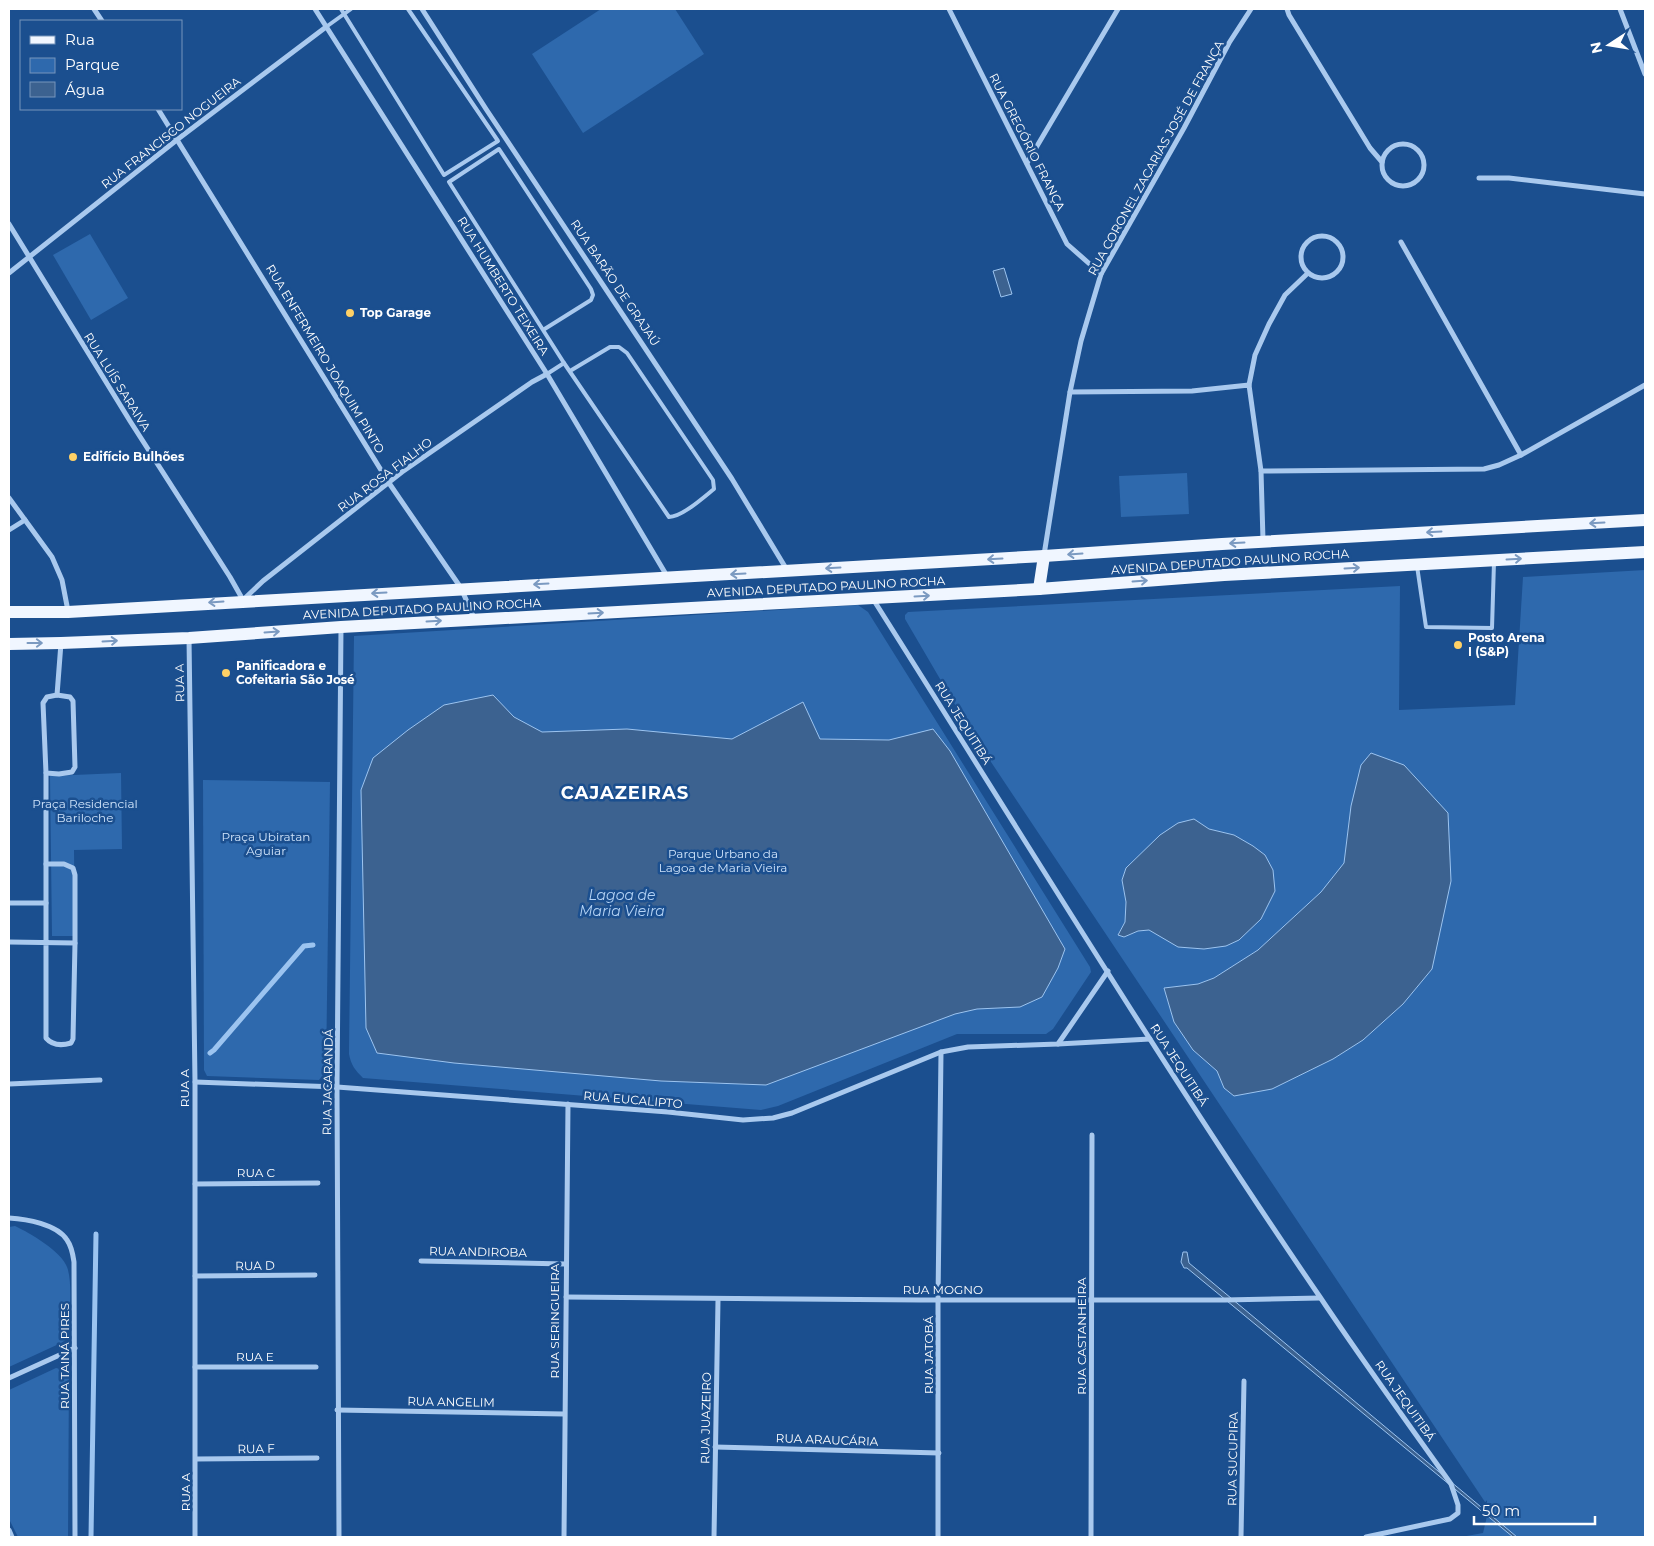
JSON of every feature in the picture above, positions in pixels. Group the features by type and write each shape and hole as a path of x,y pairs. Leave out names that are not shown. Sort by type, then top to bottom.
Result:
{"main road":[{"name":"AVENIDA DEPUTADO PAULINO ROCHA","path":"9,612 68,612 243,600 668,578 1645,520"},
{"name":"AVENIDA DEPUTADO PAULINO ROCHA","path":"9,644 189,638 474,619 873,599 1224,575 1645,552"},
{"path":"1039,589 1044,556"}],"street":[{"path":"94,9 101,20"},
{"name":"RUA HUMBERTO TEIXEIRA","path":"315,9 546,374 668,578"},
{"name":"RUA BARÃO DE GRAJAÚ","path":"422,9 486,110 727,471 787,571"},
{"name":"RUA GREGÓRIO FRANÇA","path":"949,9 1067,244 1101,274"},
{"path":"1027,163 1118,9"},
{"name":"RUA CORONEL ZACARIAS JOSÉ DE FRANÇA","path":"1044,556 1070,392 1081,341 1101,274 1179,137 1229,43 1251,9"},
{"path":"1287,9 1288,14 1370,148 1382,162 1385,175 1395,185 1409,186 1415,183 1424,172 1423,158 1420,152 1408,144 1394,146 1384,155 1382,162"},
{"path":"1620,9 1645,74"},
{"name":"RUA FRANCISCO NOGUEIRA","path":"9,273 178,139 326,26"},
{"name":"RUA ENFERMEIRO JOAQUIM PINTO","path":"159,110 389,483 461,588 474,619"},
{"path":"1479,178 1509,178 1645,194"},
{"name":"RUA LUÍS SARAIVA","path":"9,224 28,258 243,600"},
{"path":"1320,235 1334,239 1342,250 1343,257 1339,270 1334,275 1320,278 1308,273 1301,260 1301,253 1307,241 1320,235"},
{"path":"1401,242 1521,455"},
{"path":"1263,542 1261,471 1248,385 1255,355 1269,324 1285,295 1308,273"},
{"name":"RUA ROSA FIALHO","path":"243,600 263,581 389,483 546,374"},
{"path":"1070,392 1192,391 1248,385"},
{"path":"1261,471 1484,469 1521,455 1645,385"},
{"path":"9,498 52,557 62,580 68,612"},
{"path":"9,530 25,520"},
{"name":"RUA JEQUITIBÁ","path":"873,599 1150,1039 1320,1298 1451,1484 1458,1504 1458,1513 1450,1519 1366,1537"},
{"name":"RUA JACARANDÁ","path":"339,1537 337,1410 341,627"},
{"name":"RUA A","path":"189,638 195,1082 194,1407 196,1537"},
{"path":"57,695 61,643"},
{"path":"46,773 67,774 72,772 75,767 73,702 68,696 49,696 43,702 46,773 46,864 46,1038 50,1043 57,1045 70,1043 73,1039 75,875 73,868 64,864 46,864"},
{"path":"9,903 46,902"},
{"path":"9,942 75,943"},
{"path":"1058,1044 1108,970"},
{"name":"RUA EUCALIPTO","path":"195,1082 338,1087 568,1104 744,1120 772,1118 792,1113 941,1052 968,1047 1150,1039"},
{"name":"RUA JATOBÁ","path":"938,1537 941,1052"},
{"path":"9,1084 100,1080"},
{"name":"RUA SERINGUEIRA","path":"564,1537 565,1264 568,1104"},
{"name":"RUA CASTANHEIRA","path":"1091,1537 1092,1135"},
{"name":"RUA C","path":"195,1184 318,1183"},
{"name":"RUA TAINÁ PIRES","path":"9,1218 23,1219 47,1225 66,1238 72,1248 74,1262 75,1348 75,1537"},
{"name":"RUA ANDIROBA","path":"421,1261 565,1264"},
{"name":"RUA D","path":"195,1276 315,1275"},
{"name":"RUA MOGNO","path":"566,1297 718,1300 1225,1300 1320,1298"},
{"name":"RUA JUAZEIRO","path":"714,1537 718,1300"},
{"path":"9,1378 75,1348"},
{"name":"RUA E","path":"195,1367 316,1367"},
{"name":"RUA SUCUPIRA","path":"1241,1537 1244,1381"},
{"name":"RUA ANGELIM","path":"337,1410 564,1414"},
{"name":"RUA ARAUCÁRIA","path":"715,1447 939,1453"},
{"name":"RUA F","path":"196,1459 317,1458"},
{"path":"9,1530 12,1537"}],"lane":[{"path":"341,9 444,176 498,141 408,9"},
{"path":"326,26 351,9"},
{"path":"543,330 591,300 593,295 591,289 499,149 449,182 543,330 564,363 570,372 669,518 674,518 714,489 713,480 627,352 619,347 610,347 570,372"},
{"path":"546,374 564,363"},
{"path":"1416,564 1426,627 1492,628 1495,560"}],"green space":[{"path":"601,9 675,9 704,54 583,133 532,54"},
{"path":"90,234 128,298 91,320 53,255"},
{"path":"1187,473 1189,514 1121,517 1119,476"},
{"path":"1645,570 1645,1537 1461,1537 1483,1533 1489,1508 971,732 905,619 905,615 908,612 1400,586 1399,710 1515,705 1523,577","holes":["1351,806 1432,969 1403,1004 1363,1040 1333,1059 1272,1089 1224,1088 1217,1071 1193,1050 1174,1022 1164,988 1198,984 1214,978 1258,950 1321,892 1344,864","1194,819 1209,829 1234,835 1253,846 1265,855 1273,870 1149,930 1138,931 1124,937 1118,934 1125,922 1126,902 1122,880 1126,868 1142,853"]},
{"name":"Lagoa de Maria Vieira","path":"858,605 868,612 1090,967 1091,972 1053,1029 1046,1034 957,1034 778,1106 761,1110 363,1078 360,1075 352,1064 349,1054 354,636"},
{"name":"Praça Residencial Bariloche","path":"121,773 122,849 74,850 75,936 52,936 50,776"},
{"name":"Praça Ubiratan Aguiar","path":"203,780 330,782 326,1071 319,1080 207,1076 204,1070"},
{"path":"15,1226 52,1249 64,1261 67,1267 70,1290 69,1334 67,1339 61,1343 9,1367 9,1227"},
{"path":"56,1368 69,1371 68,1537 18,1537 9,1519 9,1390"}],"water":[{"path":"1004,268 1012,294 1001,297 993,271"},
{"name":"Lagoa de Maria Vieira","path":"493,695 514,717 542,732 627,729 732,739 803,702 820,739 889,740 933,729 950,751 1065,949 1058,968 1042,997 1020,1007 977,1009 955,1014 766,1085 661,1081 454,1063 377,1053 366,1028 361,790 373,758 408,730 444,705"},
{"path":"1371,753 1404,765 1448,813 1451,881 1432,969 1403,1004 1363,1040 1333,1059 1272,1089 1234,1096 1224,1088 1217,1071 1193,1050 1174,1022 1164,988 1198,984 1214,978 1258,950 1321,892 1344,863 1351,806 1361,765"},
{"path":"1194,819 1209,829 1234,835 1265,855 1273,870 1275,891 1261,919 1239,940 1226,946 1204,949 1178,947 1149,930 1138,931 1124,937 1118,935 1125,922 1126,902 1122,880 1126,868 1160,835 1178,823"},
{"path":"1183,1252 1187,1252 1189,1263 1517,1537 1513,1537 1187,1268 1184,1268 1181,1262"}],"waterway":[{"path":"210,1053 304,946 313,945"},
{"path":"91,1537 96,1234"}],"place":[{"name":"Top Garage","path":"350,313"},
{"name":"Edifício Bulhões","path":"73,457"},
{"name":"Posto Arena I (S&P)","path":"1458,645"},
{"name":"Panificadora e Cofeitaria São José","path":"226,673"}],"district":[{"name":"CAJAZEIRAS","path":"625,793"}],"park label":[{"name":"Parque Urbano da Lagoa de Maria Vieira","path":"723,861"}]}
